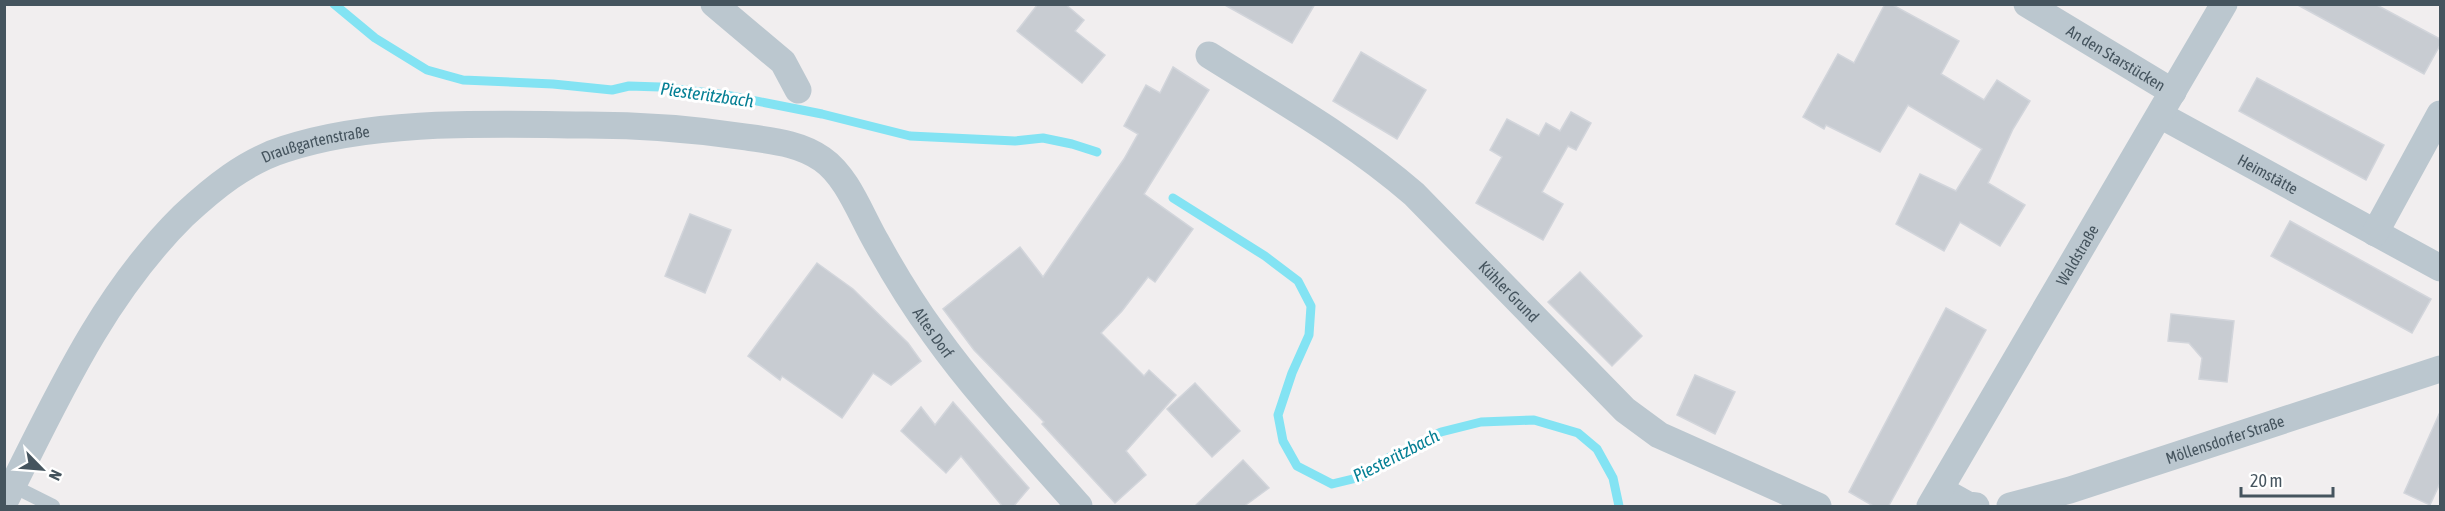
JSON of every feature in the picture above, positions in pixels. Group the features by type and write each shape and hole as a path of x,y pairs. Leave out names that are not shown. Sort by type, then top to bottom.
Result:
{"street":[{"path":"714,4 783,62 798,90"},
{"name":"An den Starstücken","path":"2027,4 2167,103"},
{"name":"Waldstraße","path":"1936,498 2224,4"},
{"name":"Kühler Grund","path":"1209,55 1323,126 1386,170 1414,194 1641,424 1659,435 1818,507"},
{"name":"Heimstätte","path":"2167,103 2375,233 2440,268"},
{"path":"2375,233 2440,114"},
{"name":"Draußgartenstraße","path":"9,494 77,358 107,309 142,261 165,234 223,182 251,163 312,141 379,129 537,124 652,126 697,130 784,142 805,149"},
{"name":"Altes Dorf","path":"805,149 824,160 837,173 902,286 934,334 988,402 1079,507"},
{"name":"Möllensdorfer Straße","path":"2010,507 2070,490 2440,369"},
{"path":"1936,498 1976,507"}],"lane":[{"path":"9,494 53,507"}],"building":[{"path":"1038,4 1065,4 1084,20 1075,31 1105,55 1082,83 1017,31"},
{"path":"1223,4 1315,4 1292,43"},
{"path":"1885,4 1891,4 1959,41 1941,74 1984,100 1997,80 2030,101 2013,129 1988,183 2025,205 2000,246 1960,222 1944,251 1896,224 1920,174 1956,191 1982,149 1908,105 1880,152 1826,125 1824,129 1803,117 1838,54 1854,63"},
{"path":"2296,4 2375,4 2440,39 2440,45 2424,74"},
{"path":"1361,52 1426,90 1397,139 1333,101"},
{"path":"1173,67 1209,90 1144,194 1193,229 1155,282 1148,277 1122,311 1101,333 1144,376 1149,370 1176,395 1126,451 1146,475 1115,503 1042,424 1044,422 974,350 943,309 1020,247 1043,277 1124,159 1138,134 1124,126 1146,85 1160,93"},
{"path":"2257,78 2384,145 2366,180 2239,111"},
{"path":"1571,112 1591,123 1576,150 1568,146 1542,192 1563,204 1543,240 1476,203 1502,157 1490,150 1507,119 1539,136 1546,123 1560,131"},
{"path":"690,214 731,230 705,293 665,276"},
{"path":"2290,221 2431,299 2412,333 2271,256"},
{"path":"817,263 853,289 908,343 921,361 891,385 873,373 842,418 782,376 780,380 748,356"},
{"path":"1580,272 1642,336 1612,366 1548,302"},
{"path":"1946,308 1986,330 1888,507 1875,507 1849,492"},
{"path":"2171,314 2234,321 2227,382 2199,379 2202,358 2189,343 2168,341"},
{"path":"1695,375 1735,392 1715,434 1677,415"},
{"path":"1195,383 1240,431 1212,457 1167,409"},
{"path":"953,402 1029,488 1013,507 1003,507 961,456 946,473 901,431 921,407 935,425"},
{"path":"2440,412 2440,483 2430,505 2404,493"},
{"path":"1243,460 1269,488 1243,507 1194,507"}],"waterway":[{"name":"Piesteritzbach","path":"334,4 375,38 427,70 463,80 553,84 612,90 629,86 660,87 726,95 822,114 910,136 1015,141 1043,138 1097,152"},
{"name":"Piesteritzbach","path":"1173,198 1265,256 1298,281 1311,306 1309,335 1292,373 1278,415 1283,441 1297,466 1332,484 1361,477 1388,458 1441,432 1481,422 1534,420 1578,433 1597,449 1613,478 1619,506"}]}
